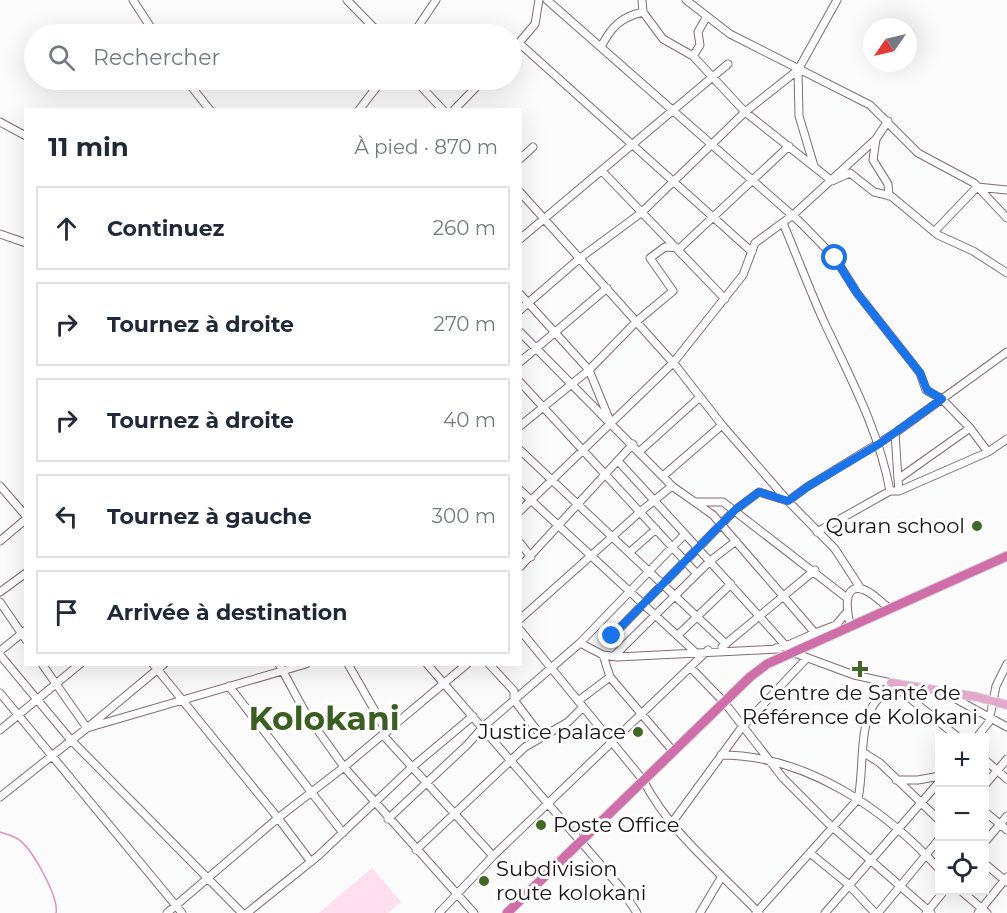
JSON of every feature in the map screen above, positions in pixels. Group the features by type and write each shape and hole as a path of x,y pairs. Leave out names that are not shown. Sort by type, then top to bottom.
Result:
{"highway":[{"path":"514,911 581,841 673,751 767,664 789,649 890,608 1007,556"}],"main road":[{"path":"891,683 1007,705"}],"street":[{"path":"133,0 149,24"},
{"path":"347,0 370,24"},
{"path":"420,24 436,0"},
{"path":"522,39 535,24 539,0"},
{"path":"547,0 793,215 835,258 857,293 920,373 927,390 942,399 970,428 988,452"},
{"path":"642,0 643,12 663,39 693,56 745,112 832,181"},
{"path":"686,0 730,34 870,105 918,153 977,187 1007,218"},
{"path":"522,308 580,258 642,213 745,112 798,70 837,0"},
{"path":"601,47 610,30 626,16 643,12"},
{"path":"693,56 700,45 698,32 707,16"},
{"path":"522,46 752,252"},
{"path":"522,237 728,64"},
{"path":"798,70 799,116 815,167"},
{"path":"194,90 208,108"},
{"path":"360,108 374,90"},
{"path":"424,90 441,108"},
{"path":"456,108 473,90"},
{"path":"522,509 673,363 742,275 755,243 793,215 832,181 876,139 888,121"},
{"path":"0,122 24,135"},
{"path":"876,139 873,160 888,184 889,196"},
{"path":"522,424 589,370 637,321 673,291 650,258 665,247 680,248 789,146"},
{"path":"522,157 533,147"},
{"path":"602,171 724,299"},
{"path":"832,181 850,173 874,192 891,195 934,232 973,251 1007,273"},
{"path":"977,187 1007,190"},
{"path":"934,232 977,187"},
{"path":"522,194 637,321 788,501 835,549 861,589 890,608"},
{"path":"783,222 812,295 867,410 879,444 890,491"},
{"path":"0,234 24,242"},
{"path":"522,360 608,288"},
{"path":"522,296 589,370 611,423"},
{"path":"522,334 570,385 640,451 672,486 696,502 721,525 814,633"},
{"path":"788,501 896,433 1007,352"},
{"path":"522,384 697,574"},
{"path":"640,451 700,397"},
{"path":"663,476 722,425"},
{"path":"898,479 970,428"},
{"path":"896,433 899,491"},
{"path":"817,532 890,491 899,491 988,452 1007,439"},
{"path":"522,565 633,444"},
{"path":"522,452 580,503 726,644"},
{"path":"618,461 789,649 806,659 854,675 891,683 953,733"},
{"path":"0,486 24,516"},
{"path":"522,618 672,486"},
{"path":"522,492 695,651"},
{"path":"612,636 735,510 759,492 788,501"},
{"path":"696,502 723,502 815,570 848,598"},
{"path":"0,541 24,520"},
{"path":"630,552 656,529"},
{"path":"388,819 483,727 580,643 685,534"},
{"path":"614,656 710,561 736,541"},
{"path":"522,546 531,557"},
{"path":"719,650 815,570"},
{"path":"0,592 24,574"},
{"path":"678,635 699,618 731,584"},
{"path":"850,625 847,612 848,598 855,589 861,589"},
{"path":"0,602 24,634 0,653 35,699 70,739 242,913"},
{"path":"580,643 603,655 614,656 708,650 789,649 814,633 836,625 847,612"},
{"path":"522,632 644,780 656,804 671,824 758,912 858,799 865,733 871,709 891,683"},
{"path":"440,913 493,856 708,650"},
{"path":"603,655 610,677 673,751"},
{"path":"671,824 742,727 806,659"},
{"path":"980,733 989,722 996,686 1007,664"},
{"path":"43,666 87,728"},
{"path":"0,730 77,666"},
{"path":"349,666 385,734 411,768 493,856"},
{"path":"429,666 620,887 637,913"},
{"path":"167,913 278,818 385,734 465,666"},
{"path":"491,666 514,691 516,698 514,700 542,737"},
{"path":"0,797 70,739 87,728 155,667 311,862"},
{"path":"87,728 229,686 281,667 306,714 344,767 474,913"},
{"path":"690,667 724,702 769,761 832,827 901,885 928,912 942,895"},
{"path":"416,850 511,760 542,737 568,722 581,704 610,677"},
{"path":"229,686 343,833"},
{"path":"940,691 1007,728"},
{"path":"0,693 182,913"},
{"path":"247,913 258,910 411,768 473,716"},
{"path":"864,753 879,763 935,817"},
{"path":"721,756 742,755 769,761 819,778 858,799 926,855 935,865"},
{"path":"989,780 1007,759"},
{"path":"989,764 1007,779"},
{"path":"896,780 918,780 935,777"},
{"path":"825,913 935,786"},
{"path":"989,816 1007,830"},
{"path":"986,841 1007,816"},
{"path":"810,853 848,884 876,913 937,841"},
{"path":"964,895 982,912 1006,880 989,867"},
{"path":"700,913 722,876"}],"shaded area":[{"path":"372,868 401,902 388,913 319,913"}],"waterway":[{"path":"0,832 18,839 30,852 49,885 56,913"}],"place":[{"name":"Quran school","path":"977,526"},
{"name":"Centre de Santé de Référence de Kolokani","path":"860,669"},
{"name":"Justice palace","path":"638,732"},
{"name":"Poste Office","path":"541,825"},
{"name":"Subdivision route kolokani","path":"484,881"}],"district":[{"name":"Kolokani","path":"324,718"}],"route":[{"path":"612,636 735,510 759,492 788,501 896,433 942,399 927,390 920,373 857,293 835,258"}]}
